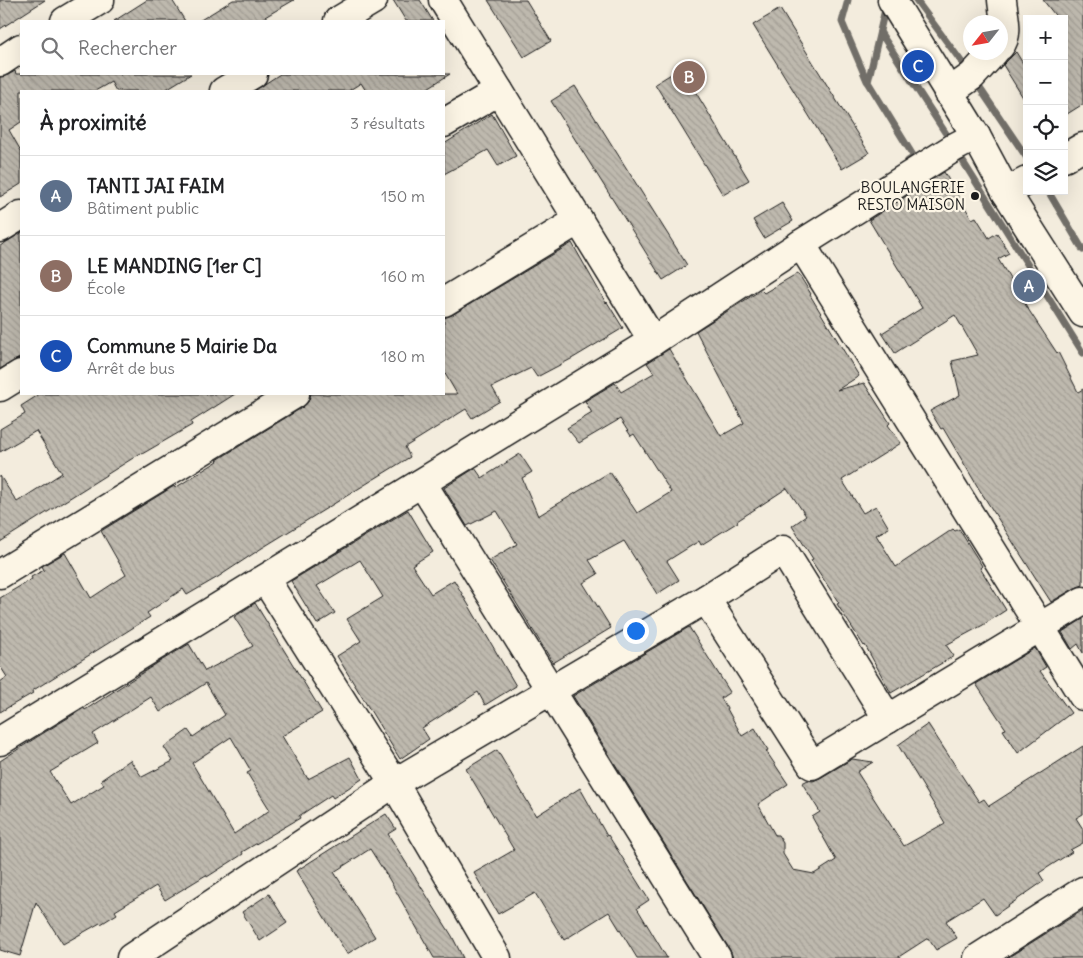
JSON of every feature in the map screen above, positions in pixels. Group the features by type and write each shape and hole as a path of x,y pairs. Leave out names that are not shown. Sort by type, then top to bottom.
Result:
{"street":[{"path":"67,20 100,0"},
{"path":"340,20 373,0"},
{"path":"443,0 653,341"},
{"path":"892,0 976,136 1016,186 1083,313"},
{"path":"1002,0 1004,15"},
{"path":"0,62 20,49"},
{"path":"948,93 972,76 987,60"},
{"path":"226,90 251,75"},
{"path":"445,122 499,91"},
{"path":"0,741 653,341 801,244 954,147 976,136"},
{"path":"1068,156 1083,147"},
{"path":"0,228 20,216"},
{"path":"445,301 579,220"},
{"path":"801,244 1083,696"},
{"path":"0,387 20,375"},
{"path":"0,574 293,395"},
{"path":"422,483 717,958"},
{"path":"131,958 394,783 706,599 783,550 888,719"},
{"path":"264,579 394,783 497,958"},
{"path":"706,599 812,765 1083,601"},
{"path":"978,958 1083,891"}],"building":[{"path":"0,0 45,0 0,29"},
{"path":"147,0 172,0 184,20 116,20"},
{"path":"233,0 294,0 260,20 201,20"},
{"path":"393,0 420,0 432,20 405,20"},
{"path":"488,0 526,0 551,41 524,57"},
{"path":"1043,0 1083,0 1083,104 1068,113 1068,15 1055,15"},
{"path":"780,9 869,153 842,169 753,25"},
{"path":"1016,52 1023,63 1023,98 1003,65"},
{"path":"681,68 749,180 723,195 655,84"},
{"path":"15,71 16,74 20,75 189,75 165,90 115,90 111,82 97,90 20,90 20,123 9,130 20,149 20,185 0,197 0,77"},
{"path":"450,74 425,90 365,90 361,83 350,90 256,90 278,75"},
{"path":"575,86 687,265 663,280 551,101"},
{"path":"492,114 516,156 498,166 488,150 445,173 445,143"},
{"path":"944,172 972,219 976,217 989,238 997,233 1009,253 998,259 1030,312 1058,352 1078,392 1083,389 1083,585 1051,602 979,489 943,428 941,429 930,411 960,395 952,361 978,355 955,315 895,353 882,333 922,308 869,220"},
{"path":"782,203 793,221 764,238 753,220"},
{"path":"20,234 20,358 0,369 0,246"},
{"path":"572,243 606,303 623,328 537,377 531,368 492,387 500,401 472,418 466,409 405,447 410,457 218,577 187,595 183,589 147,613 150,617 32,691 33,693 0,712 0,682 7,677 0,666 0,598 32,579 31,577 44,570 42,566 65,553 91,598 126,575 101,531 174,486 175,488 303,407 308,402 311,395 457,394 445,374 445,318"},
{"path":"798,273 859,376 837,390 864,383 890,423 888,425 901,443 842,480 863,513 876,506 889,528 876,535 896,567 953,529 955,531 959,529 1006,610 946,645 954,656 891,693 865,645 837,604 839,603 792,526 806,516 787,488 701,545 699,541 667,561 679,580 657,594 624,541 589,560 598,574 583,583 611,628 553,663 490,560 517,544 497,511 467,526 444,488 475,468 482,478 520,454 532,472 522,478 538,516 610,472 637,513 671,492 634,434 631,436 620,419 579,443 567,428 592,413 585,401 615,383 621,392 654,373 647,363 669,349 721,436 744,423 696,331 761,290 764,293"},
{"path":"38,395 233,395 191,422 192,425 141,453 0,542 0,476 17,502 62,473 36,431 0,452 0,429 25,414 21,406"},
{"path":"408,510 433,552 412,565 431,594 454,580 516,686 485,705 478,692 422,728 429,739 400,759 337,656 361,641 347,619 383,597 360,560 317,586 335,613 317,624 291,581"},
{"path":"255,603 322,712 282,736 308,779 350,757 362,779 333,798 331,795 299,816 300,818 242,852 243,854 207,877 206,875 165,900 156,886 115,911 117,914 101,924 63,944 36,902 20,956 0,950 0,761 189,644 205,671 253,646 234,617","holes":["206,683 225,715 193,737 188,730 164,747 173,761 142,777 130,760 101,780 104,785 71,805 50,772 98,743 93,734 151,697 160,712","231,737 251,771 247,773 270,810 234,834 192,763"]},
{"path":"1083,619 1083,653 1078,644 1072,649 1062,632"},
{"path":"689,627 730,692 721,698 742,736 755,728 768,750 766,751 788,784 758,804 775,835 778,835 783,843 783,854 793,870 814,874 836,860 812,817 820,812 802,783 820,778 852,759 873,762 857,772 904,846 945,823 898,745 928,724 979,802 984,799 989,806 1083,746 1083,814 1076,818 1083,829 1083,843 1070,850 1072,852 1039,873 1044,881 995,915 983,898 946,921 957,938 936,950 928,938 897,958 733,958 730,950 573,696"},
{"path":"1035,648 1046,667 1040,671 1071,713 1018,753 1003,730 1006,729 976,684"},
{"path":"497,750 536,816 580,788 607,836 649,900 637,908 667,958 637,958 609,912 564,940 535,893 498,914 474,873 514,850 466,769"},
{"path":"386,814 396,829 388,834 452,936 463,958 434,958 370,849 334,872 375,937 347,954 296,871"},
{"path":"269,894 287,923 260,941 242,912"},
{"path":"1083,910 1083,958 1007,958"}],"waterway":[{"path":"848,0 842,22 867,81"},
{"path":"916,0 969,72"},
{"path":"886,5 868,82 914,157 908,161"},
{"path":"880,32 952,143"},
{"path":"975,81 1023,152"},
{"path":"957,152 1083,353"},
{"path":"1050,195 1083,250"}],"place":[{"name":"Commune 5 Mairie Da","path":"918,66"},
{"name":"LE MANDING [1er C]","path":"689,77"},
{"name":"BOULANGERIE RESTO MAISON","path":"975,196"},
{"name":"TANTI JAI FAIM","path":"1029,286"}]}
